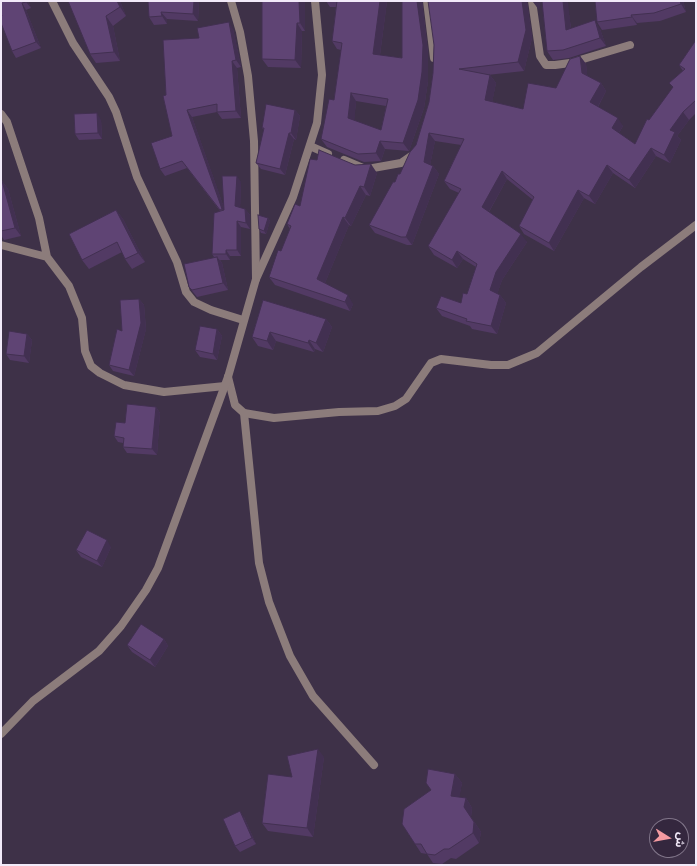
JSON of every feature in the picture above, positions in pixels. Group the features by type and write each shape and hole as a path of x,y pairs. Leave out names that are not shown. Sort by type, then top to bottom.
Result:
{"street":[{"path":"52,1 73,43 102,86 116,112 137,177 176,262 186,292 194,302 211,310 243,320"},
{"path":"231,1 240,32 249,83 254,141 256,279"},
{"path":"1,734 33,701 99,651 121,626 146,590 169,540 228,378 243,320 256,279 293,197 317,124 322,75 315,1"},
{"path":"427,1 434,53 434,67"},
{"path":"532,1 540,56 546,65 555,66 570,63 630,45"},
{"path":"1,114 6,122 37,211 47,257 69,286 82,318 85,351 91,366 100,373 124,385 164,392 225,386"},
{"path":"310,146 363,168 401,164 411,157 418,146"},
{"path":"228,378 235,405 244,413 274,418 339,412 378,411 395,406 406,399 431,363 441,359 491,365 508,365 537,354 641,267 696,225"},
{"path":"1,245 47,257"},
{"path":"244,413 259,563 269,602 290,656 313,696 374,765"}],"building":[{"path":"1,1 26,1 22,3 36,42 12,51 1,23"},
{"path":"68,1 117,1 120,7 106,16 114,52 90,54"},
{"path":"148,1 194,1 193,14 161,12 162,16 149,17"},
{"path":"262,1 299,1 300,23 297,23 295,60 262,59"},
{"path":"337,1 380,1 373,54 402,58 402,1 417,1 423,45 422,72 418,100 403,143 380,141 376,153 358,154 321,139 329,99 334,100 342,43 332,41","holes":["351,93 388,99 381,130 348,118"]},
{"path":"428,1 522,1 526,30 518,62 459,69 490,75 485,100 523,109 528,83 556,88 570,59 580,56 582,73 601,83 590,102 618,118 612,128 635,144 647,119 649,120 673,87 669,83 685,69 679,65 696,40 696,100 683,112 670,130 675,132 664,155 651,148 629,180 607,165 589,196 578,190 549,243 519,226 534,197 502,171 482,207 521,234 496,272 490,290 500,295 491,326 466,321 467,319 436,308 441,296 461,303 463,293 467,294 477,264 457,251 452,260 428,246 461,189 444,181 464,139 429,133 424,162 433,166 406,237 401,237 369,225 393,182 395,182 398,174 400,174 410,152 416,145 429,102 433,73 434,45"},
{"path":"542,1 563,1 566,30 595,20 600,38 563,50 547,51"},
{"path":"595,1 680,1 681,4 654,13 631,15 632,17 597,22"},
{"path":"229,22 236,60 232,61 236,111 217,112 217,104 187,110 222,209 220,210 182,161 160,169 151,143 172,136 163,96 166,95 163,40 199,38 197,28"},
{"path":"266,104 295,110 291,133 289,133 280,169 256,163 264,128 262,128"},
{"path":"97,113 98,133 75,134 74,114"},
{"path":"319,150 355,165 371,164 364,187 360,186 345,218 343,217 317,279 348,295 345,302 269,277 278,250 281,251 291,226 287,224 295,204 300,206 310,159 317,160"},
{"path":"222,176 237,176 235,206 245,209 246,223 237,221 237,250 226,250 226,254 212,254 214,213 224,210"},
{"path":"1,181 15,228 1,231"},
{"path":"116,210 138,253 125,259 117,242 82,260 69,234"},
{"path":"258,215 268,218 264,231 259,229"},
{"path":"217,257 223,283 192,290 189,287 184,264"},
{"path":"139,299 141,323 129,370 109,365 117,329 122,331 120,300"},
{"path":"263,300 326,319 316,343 309,340 308,343 270,332 267,341 252,337"},
{"path":"200,326 217,329 213,354 195,350"},
{"path":"9,331 27,334 24,356 6,354"},
{"path":"127,404 156,407 152,449 123,447 124,438 114,436 116,422 125,423"},
{"path":"87,530 107,540 97,561 76,550"},
{"path":"141,624 164,639 150,660 127,645"},
{"path":"318,749 307,828 262,823 268,774 292,777 287,756"},
{"path":"428,769 455,774 451,796 466,798 464,807 474,822 473,833 449,849 444,849 435,855 427,854 421,844 415,844 402,824 404,809 431,790 426,783"},
{"path":"240,811 252,838 235,846 223,819"}]}
